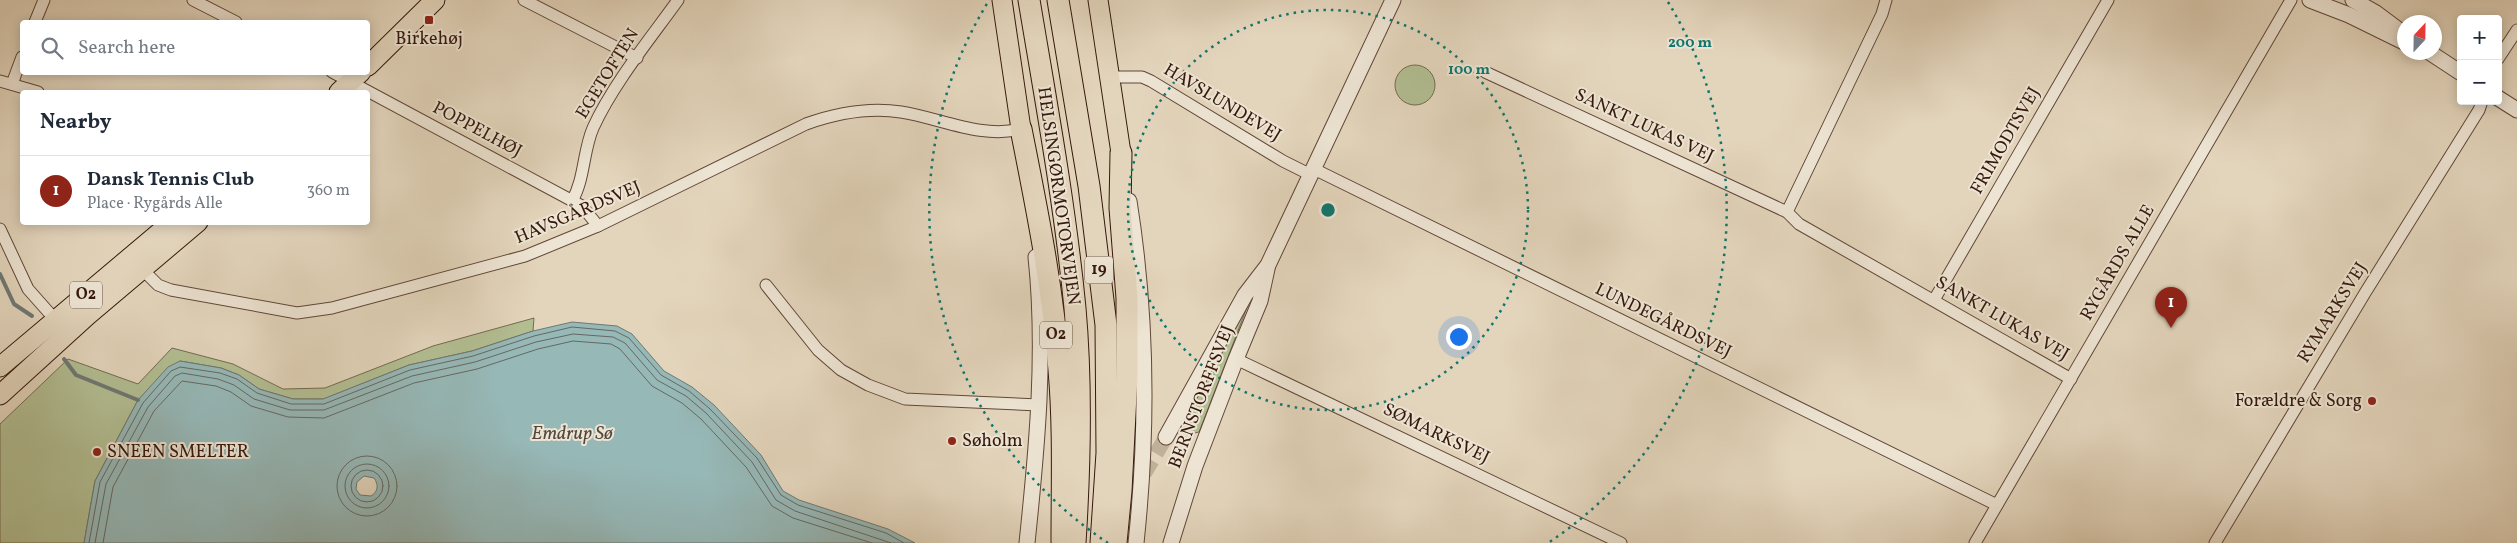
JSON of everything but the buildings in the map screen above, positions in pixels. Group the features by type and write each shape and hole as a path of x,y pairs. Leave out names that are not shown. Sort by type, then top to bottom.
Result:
{"highway":[{"name":"HELSINGØRMOTORVEJEN","path":"1029,0 1060,188 1075,309 1080,430 1075,543"},
{"name":"HELSINGØRMOTORVEJEN","path":"1058,0 1089,186 1106,325 1107,454 1101,543"},
{"name":"O2","path":"1021,129 1046,259 1058,361 1063,431 1062,543"},
{"path":"1116,543 1121,492 1127,375 1127,298 1120,208 1121,153"}],"main road":[{"path":"370,64 435,0"},
{"name":"O2","path":"1002,0 1021,129"},
{"path":"1098,0 1121,153"},
{"name":"O2","path":"0,395 61,328 169,225"},
{"name":"O2","path":"0,367 61,328 142,269 194,225"}],"street":[{"path":"36,20 44,0"},
{"path":"193,0 232,20"},
{"path":"524,0 637,58"},
{"name":"EGETOFTEN","path":"572,200 578,189 592,130 601,112 678,0"},
{"name":"BERNSTORFFSVEJ","path":"1166,437 1245,295 1268,265 1393,0"},
{"path":"1787,212 1886,0"},
{"name":"FRIMODTSVEJ","path":"1934,300 2108,0"},
{"name":"RYGÅRDS ALLE","path":"1975,543 2291,0"},
{"path":"2353,0 2397,27"},
{"path":"2370,0 2397,25"},
{"path":"2314,1 2397,39"},
{"path":"2502,54 2517,30"},
{"path":"2441,60 2457,70"},
{"path":"12,84 20,62"},
{"name":"SANKT LUKAS VEJ","path":"1486,72 1787,212 1800,224 2071,379"},
{"name":"POPPELHØJ","path":"337,75 365,90"},
{"name":"HAVSLUNDEVEJ","path":"1111,77 1142,77 1151,80 1283,161 1312,172"},
{"path":"0,81 32,90"},
{"name":"POPPELHØJ","path":"370,93 572,200 587,210 598,226"},
{"path":"2502,101 2517,110"},
{"name":"RYMARKSVEJ","path":"2215,543 2481,105"},
{"name":"HAVSGÅRDSVEJ","path":"142,269 158,285 171,290 297,313 332,308 525,256 598,226 806,124 836,114 872,110 900,112 998,133 1021,129"},
{"path":"1021,129 1036,261 1040,340 1039,405 1027,543"},
{"path":"1121,153 1136,248 1144,374 1142,468 1136,543"},
{"name":"LUNDEGÅRDSVEJ","path":"1312,172 1997,506"},
{"path":"0,229 28,289 61,328"},
{"name":"BERNSTORFFSVEJ","path":"1171,543 1195,466 1260,301 1268,265"},
{"path":"766,285 818,350 840,370 868,385 905,398 1039,405"},
{"name":"SØMARKSVEJ","path":"1236,359 1621,543"}],"green space":[{"path":"1415,65 1429,71 1435,85 1429,99 1415,105 1401,99 1395,85 1401,71"},
{"path":"1251,297 1199,432 1190,434 1185,430 1184,422"},
{"path":"534,318 533,331 472,351 409,365 324,399 293,399 259,389 239,375 221,368 180,361 138,400 95,481 84,543 0,543 0,424 68,359 138,384 172,348 233,364 283,389 325,388 433,346"}],"water":[{"name":"Emdrup Sø","path":"572,322 617,326 632,334 664,371 692,387 714,405 761,455 783,491 799,500 888,529 915,543 84,543 95,481 138,400 168,367 180,361 221,368 239,375 259,389 293,399 323,399 409,365 472,351 533,331","holes":["364,476 374,478 377,486 375,492 371,496 360,495 356,489 357,482"]}],"waterway":[{"path":"0,274 14,304 32,316"},
{"path":"64,359 76,375 138,400"}],"tunnel":[{"path":"1121,513 1166,437"}],"place":[{"name":"Birkehøj","path":"429,20"},
{"name":"Dansk Tennis Club","path":"2171,328"},
{"name":"Forældre & Sorg","path":"2372,401"},
{"name":"Søholm","path":"952,441"},
{"name":"SNEEN SMELTER","path":"97,452"}]}
